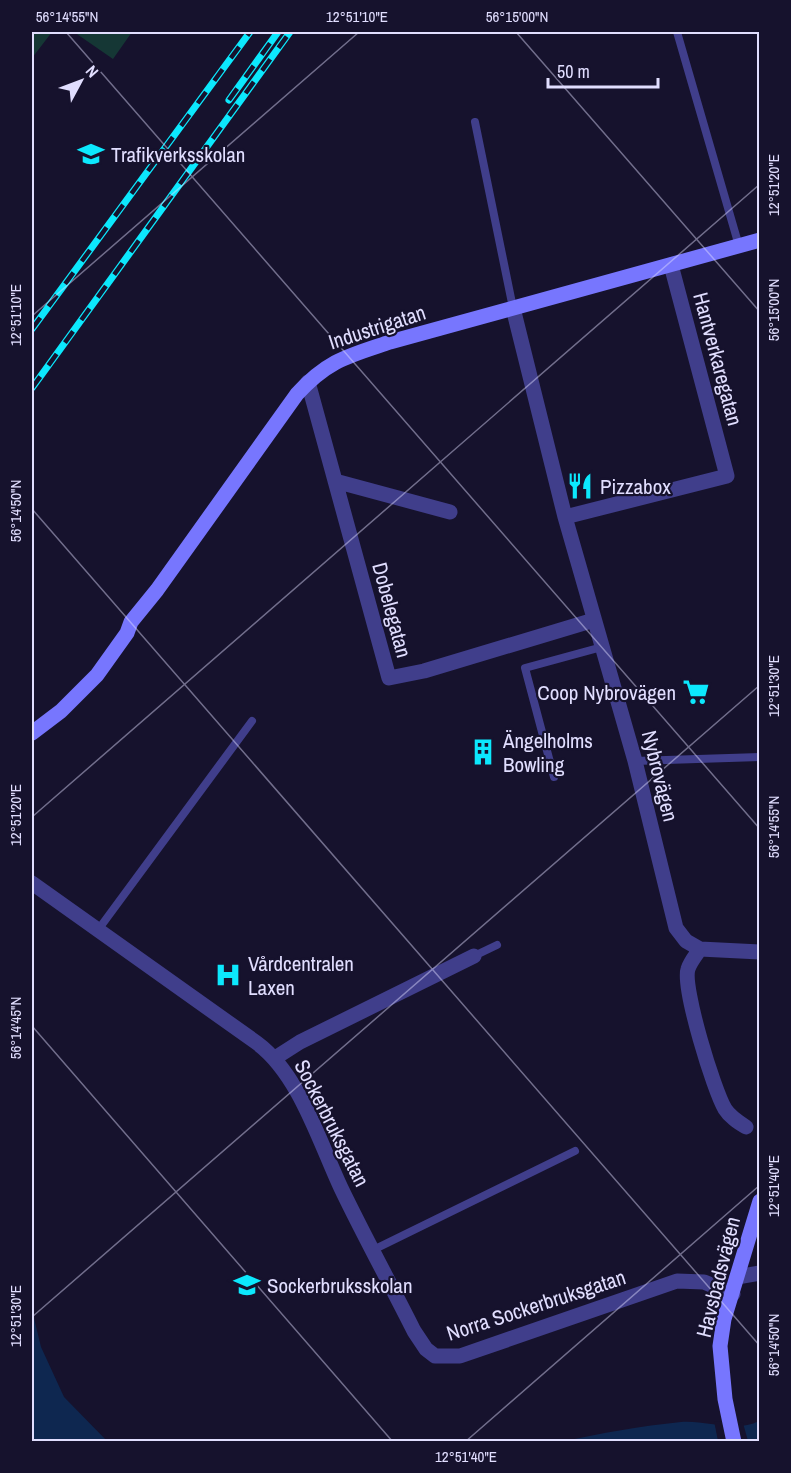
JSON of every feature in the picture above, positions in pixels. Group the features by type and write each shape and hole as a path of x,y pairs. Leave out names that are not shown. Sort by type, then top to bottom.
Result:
{"street":[{"name":"Industrigatan","path":"32,733 61,711 97,675 127,633 131,622 157,590 277,421 308,382 326,366 359,352 759,240"},
{"name":"Hantverkaregatan","path":"565,517 727,476 671,265"},
{"name":"Nybrovägen","path":"513,308 565,517 635,761 676,928 686,941 700,949"},
{"name":"Dobelegatan","path":"308,382 389,678 424,671 594,620"},
{"path":"335,481 450,512"},
{"name":"Sockerbruksgatan","path":"32,883 275,1058 288,1075 373,1250"},
{"path":"746,1127 736,1121 724,1108 709,1066 687,981 688,969 700,949 759,952"},
{"path":"275,1058 300,1042 474,956"},
{"name":"Havsbadsvägen","path":"734,1442 725,1399 720,1346 724,1319 759,1201"},
{"name":"Norra Sockerbruksgatan","path":"373,1250 414,1331 426,1349 435,1356 460,1356 676,1281 704,1282 733,1293"},
{"path":"737,1277 759,1273"}],"lane":[{"path":"677,32 739,246"},
{"path":"475,122 513,308"},
{"path":"554,777 525,668 602,647"},
{"path":"98,930 252,721"},
{"path":"635,761 759,757"},
{"path":"474,956 497,945"},
{"path":"373,1250 574,1151"}],"green space":[{"path":"32,32 52,32 32,58"},
{"path":"74,32 132,32 113,59"}],"water":[{"path":"32,1310 41,1347 64,1397 107,1441 32,1441"},
{"path":"759,1421 759,1441 561,1442 621,1430 681,1422 741,1426"}],"pier":[{"path":"714,1421 743,1423 748,1441 718,1441"}],"railway":[{"path":"32,329 250,32"},
{"path":"229,100 278,32"},
{"path":"32,388 290,32"}],"place":[{"name":"Trafikverksskolan","path":"91,154"},
{"name":"Pizzabox","path":"580,486"},
{"name":"Coop Nybrovägen","path":"696,692"},
{"name":"Ängelholms Bowling","path":"483,752"},
{"name":"Vårdcentralen Laxen","path":"228,975"},
{"name":"Sockerbruksskolan","path":"247,1285"}]}
